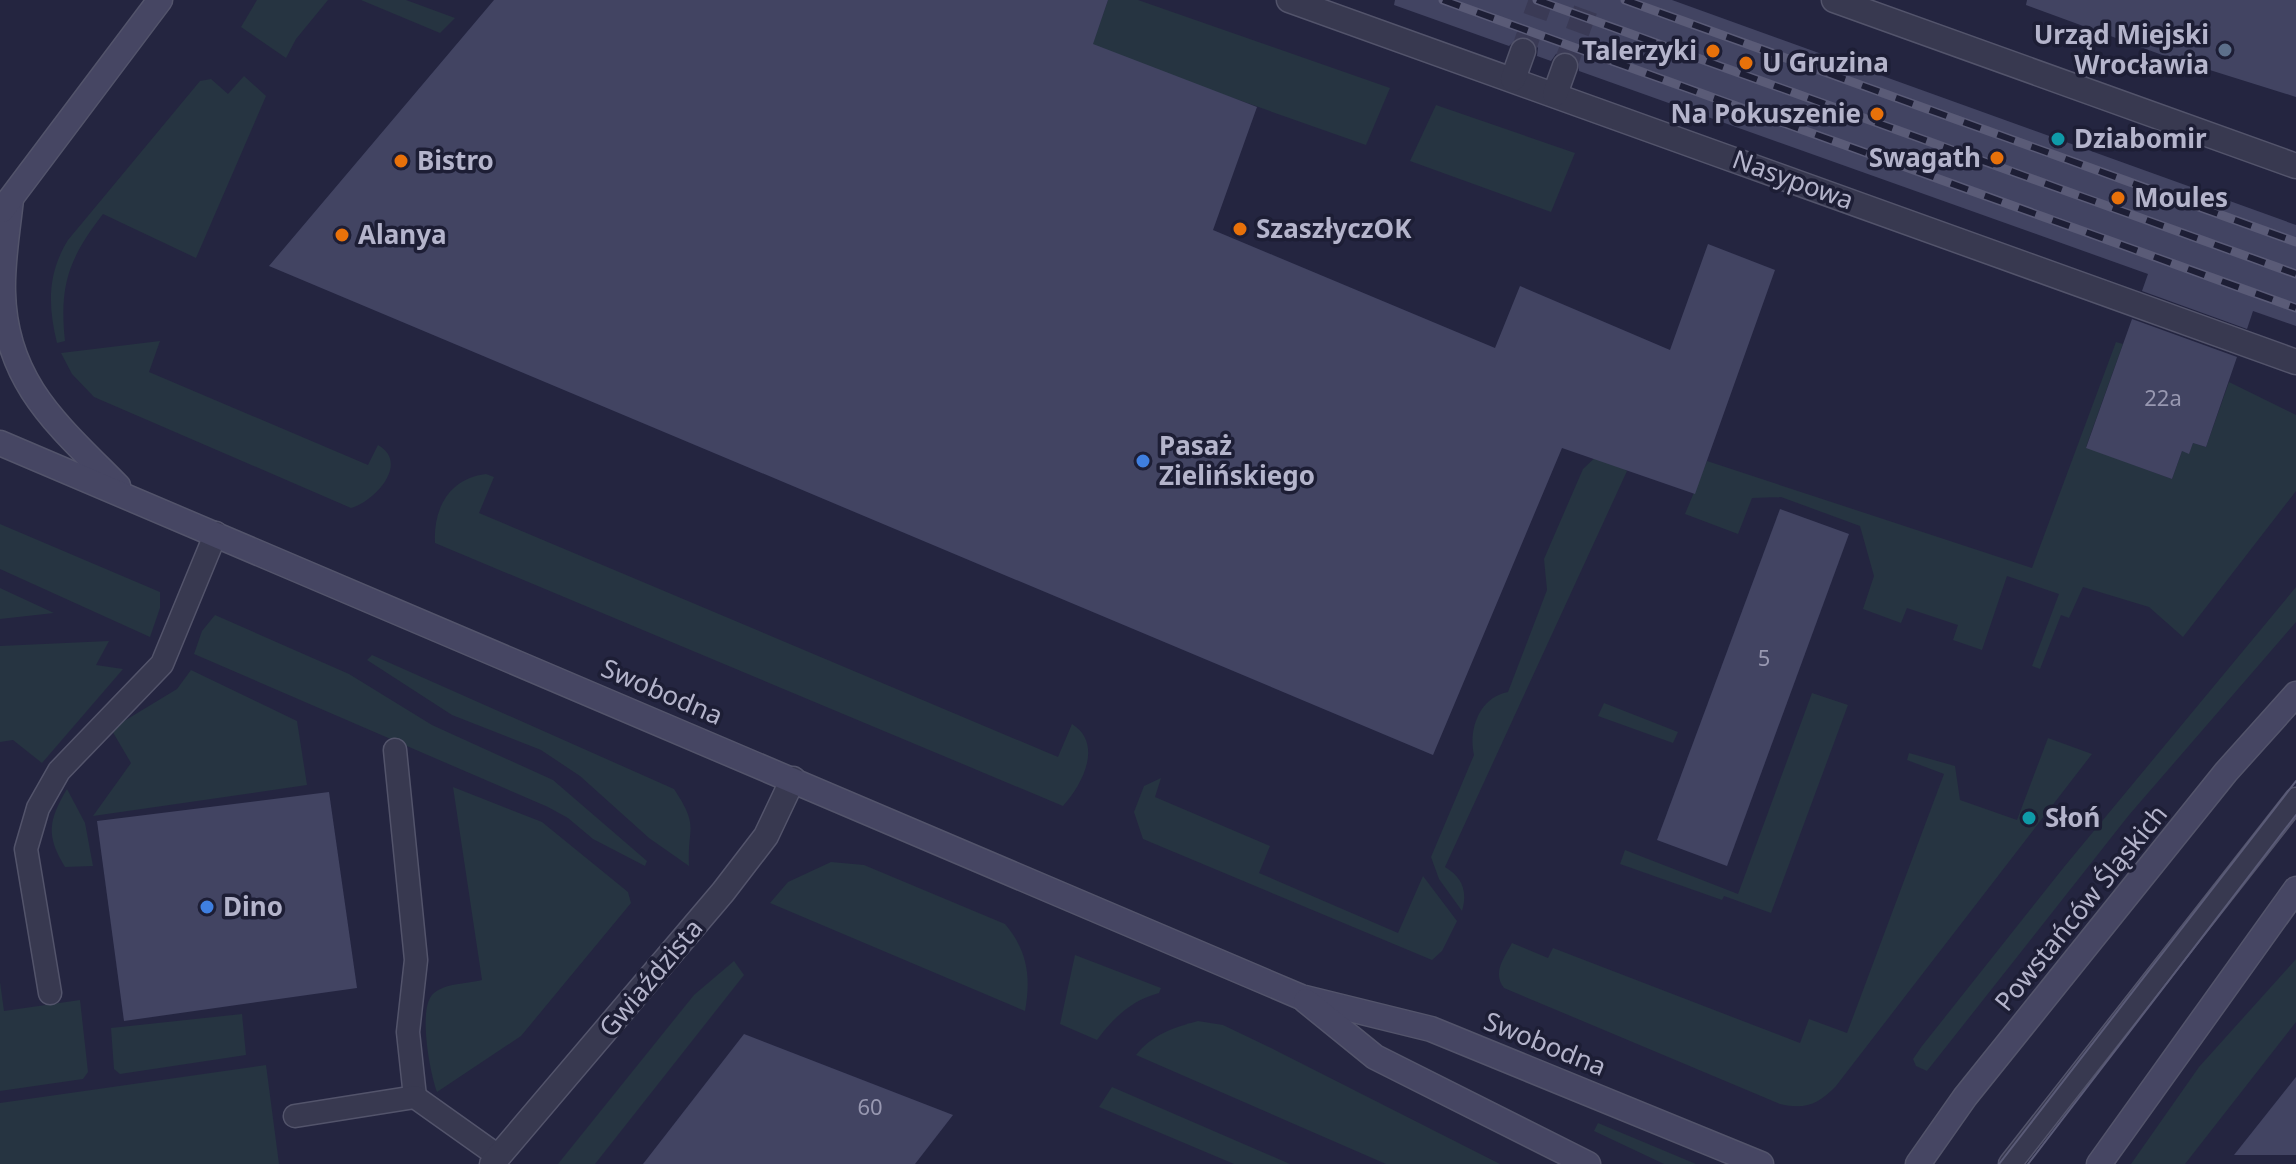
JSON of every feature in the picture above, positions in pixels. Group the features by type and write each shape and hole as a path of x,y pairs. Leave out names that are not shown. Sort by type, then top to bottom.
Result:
{"street":[{"path":"129,497 43,411 15,364 3,292 5,206 160,0"},
{"name":"Nasypowa","path":"1289,0 2296,362"},
{"path":"1834,0 2296,166"},
{"path":"1513,79 1523,51"},
{"path":"1555,94 1565,66"},
{"name":"Swobodna","path":"0,443 1301,997 1431,1029 1761,1164"},
{"name":"Powstańców Śląskich","path":"1918,1164 1965,1097 2226,772 2296,694"},
{"name":"Gwiaździsta","path":"495,1160 723,892 766,836 793,779"},
{"path":"2099,1164 2296,889"},
{"name":"Swobodna","path":"1301,997 1375,1057 1588,1164"}],"lane":[{"path":"50,993 26,849 38,808 59,771 162,664 216,533"},
{"path":"395,750 416,960 408,1032 415,1097 495,1160"},
{"path":"2010,1164 2296,799"},
{"path":"295,1116 415,1097"}],"shaded area":[{"path":"257,0 328,0 296,39 286,58 241,27"},
{"path":"361,0 406,0 455,18 440,33"},
{"path":"1108,0 1138,0 1390,88 1366,145 1091,48"},
{"path":"244,76 266,96 196,258 103,214 82,245 69,273 64,304 65,341 57,343 51,290 56,265 68,240 200,81 211,79 228,94"},
{"path":"1436,105 1575,153 1551,212 1410,161"},
{"path":"160,341 149,372 368,465 378,445 391,461 386,481 370,498 351,508 94,397 72,374 61,353"},
{"path":"2116,342 2123,344 2086,447 2172,479 2182,451 2189,453 2193,443 2206,447 2229,382 2296,415 2296,491 2183,637 2149,607 2083,587 2069,618 2061,615 2040,669 2032,666 2059,594 2007,576 1982,650 1953,640 1958,625 1907,608 1901,623 1863,609 1874,576 1860,526 1781,497 1752,498 1738,534 1685,514 1707,461 2032,568"},
{"path":"1603,450 1627,471 1445,867 1456,875 1462,885 1462,911 1439,879 1431,857 1474,755 1473,735 1478,716 1490,700 1508,692 1547,590 1544,559 1583,469"},
{"path":"486,474 494,477 479,513 1058,757 1072,724 1082,732 1087,742 1087,765 1083,776 1063,806 435,543 437,518 446,497 463,482"},
{"path":"0,524 160,592 160,608 150,637 0,569"},
{"path":"2296,587 2296,622 2129,815 1927,1071 1916,1066 1913,1059 1922,1046 2064,867"},
{"path":"0,588 54,613 0,619"},
{"path":"215,615 349,674 432,725 553,780 647,861 645,866 593,839 568,818 548,807 194,654 202,631"},
{"path":"109,641 96,665 123,669 42,763 13,740 0,742 0,646"},
{"path":"372,655 674,789 690,820 689,866 649,838 580,776 541,750 452,715 367,660"},
{"path":"191,670 297,721 307,785 93,816 131,763 111,729 177,689"},
{"path":"1812,693 1848,705 1771,913 1724,896 1722,900 1620,864 1625,850 1738,894"},
{"path":"1604,703 1678,732 1673,743 1598,716"},
{"path":"2048,738 2092,754 1836,1086 1817,1101 1804,1106 1780,1104 1504,988 1501,982 1500,966 1512,943 1548,958 1553,948 1800,1043 1809,1019 1847,1033 1944,774 1907,760 1909,753 1955,766 1960,800 2017,820"},
{"path":"1161,778 1155,797 1270,846 1259,873 1398,933 1423,876 1457,921 1442,951 1432,960 1143,839 1134,812 1144,786"},
{"path":"453,787 542,822 628,892 631,903 521,1036 437,1092 426,1040 429,1000 444,987 482,980"},
{"path":"67,789 85,823 93,866 65,867 55,846 53,820"},
{"path":"831,862 864,865 1005,924 1019,944 1026,965 1028,987 1025,1011 770,903 788,882"},
{"path":"1075,955 1161,988 1159,993 1140,1000 1124,1011 1097,1040 1060,1024"},
{"path":"2296,959 2296,1022 2185,1164 2131,1164 2199,1067"},
{"path":"734,961 744,975 595,1164 558,1164 694,995"},
{"path":"0,982 4,1011 80,1000 88,1072 83,1079 0,1091"},
{"path":"242,1014 246,1055 120,1074 114,1069 111,1028"},
{"path":"1198,1021 1223,1025 1500,1164 1386,1164 1136,1055 1156,1037"},
{"path":"266,1065 279,1164 0,1164 0,1103"},
{"path":"1112,1087 1290,1164 1234,1164 1099,1107"},
{"path":"1598,1123 1696,1164 1664,1164 1594,1131"}],"building":[{"name":"Pasaż Zielińskiego","path":"494,0 1108,0 1093,44 1257,107 1213,230 1495,348 1520,286 1670,350 1708,244 1775,270 1695,494 1562,448 1433,755 269,266"},
{"path":"1395,0 1672,0 2296,225 2296,326 2253,311 2247,329 2142,291 2148,274 1579,71 1577,57 1569,52 1556,54 1551,61 1537,56 1538,48 1529,37 1520,36 1509,46 1394,5"},
{"name":"Urząd Miejski Wrocławia","path":"2027,0 2296,0 2296,97 2165,56 2026,5"},
{"path":"2132,319 2237,357 2206,447 2193,443 2189,454 2182,451 2172,479 2086,448"},
{"path":"1780,509 1849,534 1727,866 1657,840"},
{"name":"Dino","path":"329,792 357,988 124,1021 97,821"},
{"path":"744,1034 953,1115 915,1164 643,1164"},
{"path":"2296,1077 2296,1155 2234,1155"}],"tunnel":[{"path":"1523,51 1541,0"},
{"path":"1565,66 1589,0"}],"tram line":[{"path":"1999,1164 2296,781"},
{"path":"2028,1164 2296,815"}],"railway":[{"path":"1443,0 2296,308"},
{"path":"1537,0 2296,274"},
{"path":"1625,0 2296,242"}],"place":[{"name":"Urząd Miejski Wrocławia","path":"2225,50"},
{"name":"Talerzyki","path":"1713,51"},
{"name":"U Gruzina","path":"1746,63"},
{"name":"Na Pokuszenie","path":"1877,114"},
{"name":"Dziabomir","path":"2058,139"},
{"name":"Swagath","path":"1997,158"},
{"name":"Bistro","path":"401,161"},
{"name":"Moules","path":"2118,198"},
{"name":"SzaszłyczOK","path":"1240,229"},
{"name":"Alanya","path":"342,235"},
{"name":"Pasaż Zielińskiego","path":"1143,461"},
{"name":"Słoń","path":"2029,818"},
{"name":"Dino","path":"207,907"}]}
